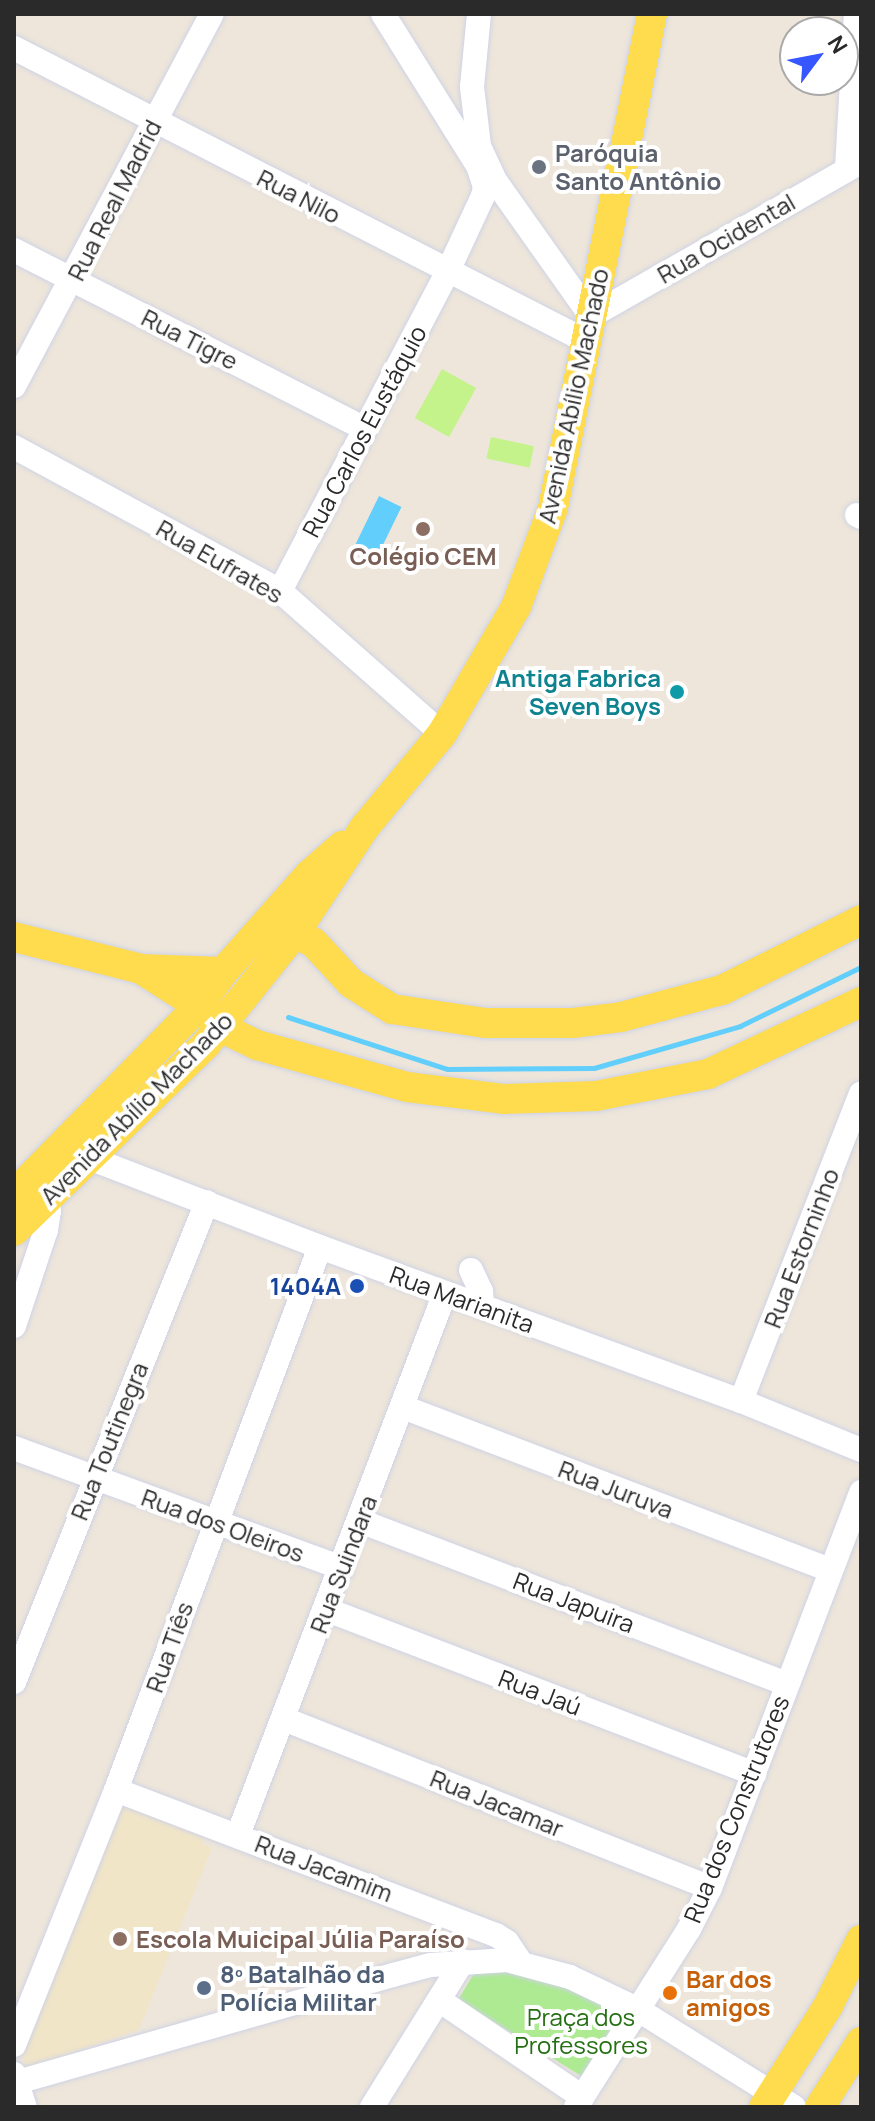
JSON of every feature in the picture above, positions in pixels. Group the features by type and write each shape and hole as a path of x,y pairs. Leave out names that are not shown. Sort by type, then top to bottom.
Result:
{"main road":[{"name":"Avenida Abílio Machado","path":"14,1231 31,1190 76,1152 209,1026 295,933 365,827 442,734 516,607 553,508 652,14"},
{"name":"Avenida Abílio Machado","path":"209,1026 223,972 310,874 365,827"},
{"path":"256,935 271,928 295,933 314,943 351,983 392,1009 486,1023 573,1023 621,1017 722,990 861,920"},
{"path":"14,937 141,969 223,972"},
{"path":"141,969 209,1026 257,1045 407,1087 503,1099 596,1096 708,1074 861,1002"},
{"path":"141,969 160,996 165,1042"},
{"name":"Avenida Abílio Machado","path":"76,1152 165,1042 209,1026"},
{"path":"777,2102 861,1940"},
{"path":"820,2107 861,2042"}],"street":[{"name":"Rua Real Madrid","path":"14,386 212,14"},
{"name":"Rua Carlos Eustáquio","path":"280,591 448,271 483,196 483,178 383,14"},
{"path":"479,14 472,112 479,146 503,193 589,328"},
{"path":"854,165 856,14"},
{"name":"Rua Nilo","path":"14,48 448,271 589,328"},
{"name":"Rua Ocidental","path":"589,328 854,165"},
{"name":"Rua Tigre","path":"14,250 365,429"},
{"name":"Rua Eufrates","path":"14,447 280,591 442,734"},
{"name":"Rua Estorninho","path":"741,1401 861,1094"},
{"name":"Rua Marianita","path":"76,1152 320,1247 741,1401 861,1450"},
{"path":"14,1326 46,1230 31,1190"},
{"name":"Rua Toutinegra","path":"14,1682 93,1478 207,1202"},
{"name":"Rua Tiês","path":"14,2045 116,1790 320,1247"},
{"path":"471,1270 481,1291 482,1306"},
{"name":"Rua Suindara","path":"238,1835 445,1293"},
{"name":"Rua Juruva","path":"403,1407 830,1570"},
{"name":"Rua dos Oleiros","path":"14,1448 342,1568"},
{"name":"Rua dos Construtores","path":"579,2102 689,1929 710,1888 861,1492"},
{"name":"Rua Japuira","path":"360,1521 787,1684"},
{"name":"Rua Jaú","path":"325,1609 754,1774"},
{"name":"Rua Jacamar","path":"284,1719 710,1888"},
{"name":"Rua Jacamim","path":"116,1790 496,1935 507,1942 521,1963"},
{"path":"376,2106 463,1961"},
{"path":"14,2083 393,1975 463,1961 521,1963 570,1977 637,2009 777,2102"},
{"path":"439,2000 579,2102"},
{"path":"14,2074 14,2083 25,2107"}],"shaded area":[{"name":"Escola Muicipal Júlia Paraíso","path":"121,1800 205,1835 202,1844 212,1848 139,2030 26,2068 21,2052"}],"green space":[{"path":"442,369 476,388 449,437 415,418"},
{"path":"491,437 534,446 529,468 486,459"},
{"name":"Praça dos Professores","path":"479,1965 543,1976 641,2014 596,2085 458,2000"}],"water":[{"path":"379,496 401,507 378,555 356,544"}],"waterway":[{"path":"288,1017 447,1069 594,1068 740,1026 861,967"}],"place":[{"name":"Paróquia Santo Antônio","path":"539,167"},
{"name":"Colégio CEM","path":"423,529"},
{"name":"Antiga Fabrica Seven Boys","path":"677,692"},
{"name":"1404A","path":"357,1286"},
{"name":"Escola Muicipal Júlia Paraíso","path":"120,1939"},
{"name":"8º Batalhão da Polícia Militar","path":"204,1988"},
{"name":"Bar dos amigos","path":"670,1993"}]}
